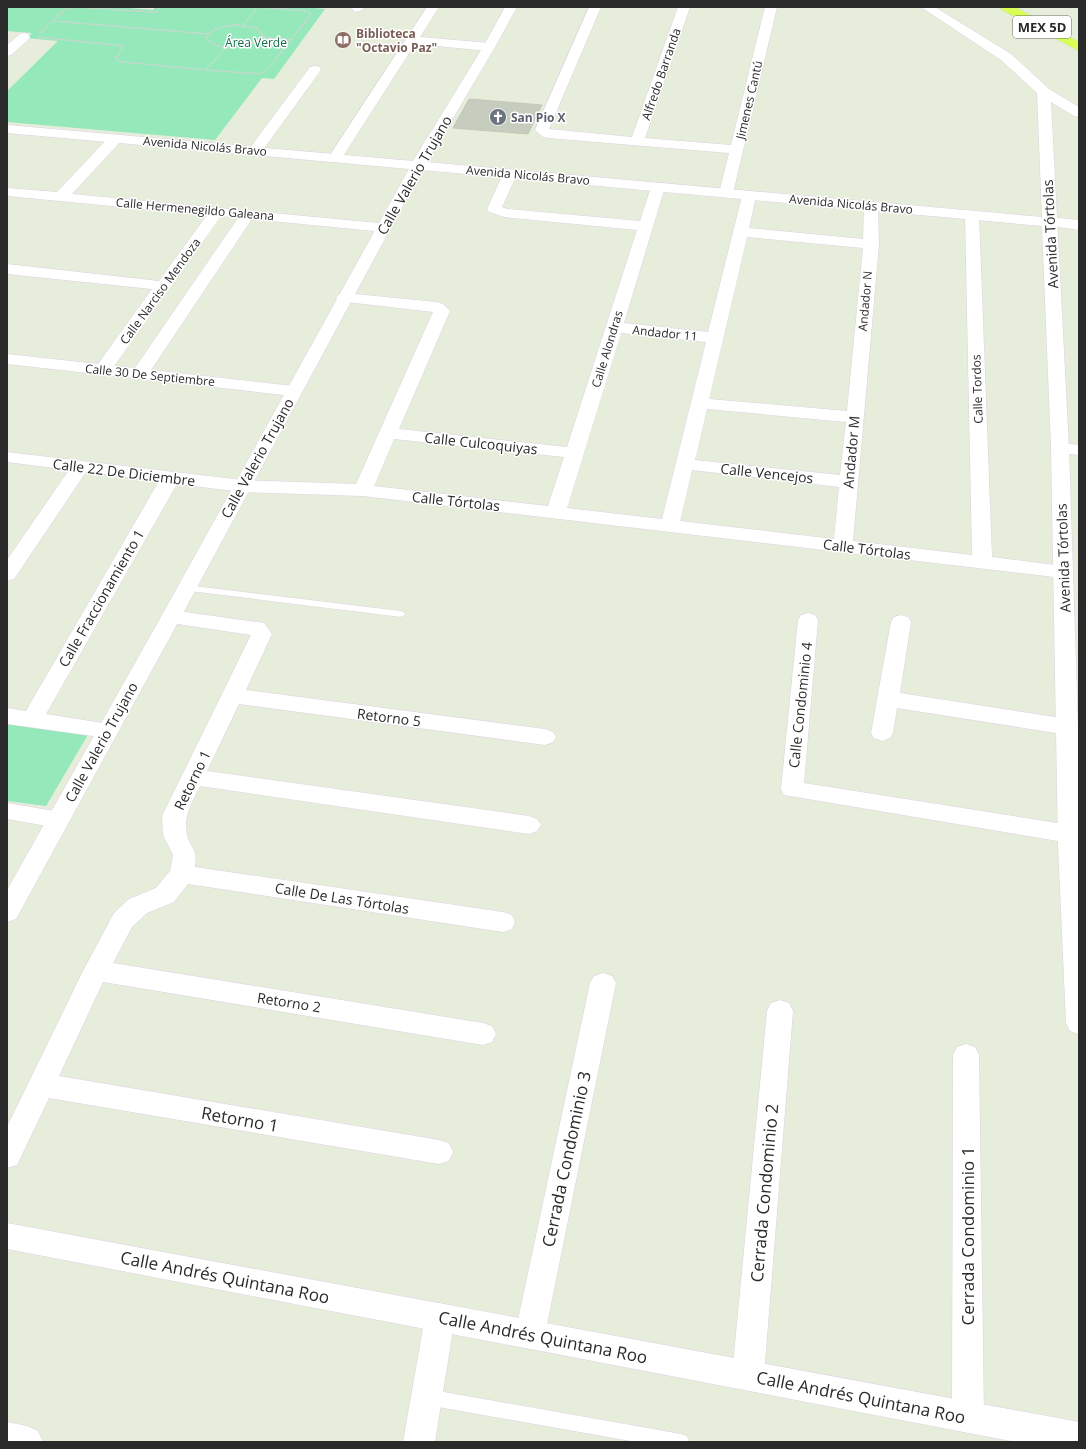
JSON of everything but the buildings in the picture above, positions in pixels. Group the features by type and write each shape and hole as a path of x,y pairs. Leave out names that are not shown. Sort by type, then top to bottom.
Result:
{"highway":[{"name":"MEX 5D","path":"1006,7 1079,48"},
{"name":"MEX 5D","path":"1026,7 1079,36"}],"street":[{"path":"335,158 433,7"},
{"name":"Calle Valerio Trujano","path":"7,912 171,617 293,391 418,165 489,47 511,7"},
{"path":"596,7 542,130 548,134 737,150"},
{"name":"Alfredo Barranda","path":"637,142 684,7"},
{"name":"Jimenes Cantú","path":"726,192 771,7"},
{"path":"927,7 1006,57 1044,92 1079,113"},
{"path":"7,52 24,36"},
{"path":"411,40 489,47"},
{"path":"255,151 315,70"},
{"name":"Avenida Tórtolas","path":"1044,92 1049,222 1069,449 1063,572 1079,1023"},
{"name":"Avenida Nicolás Bravo","path":"7,129 726,192 749,196 1079,225"},
{"path":"62,196 115,139"},
{"path":"510,174 494,209 504,213 646,226"},
{"name":"Calle Alondras","path":"556,512 658,187"},
{"name":"Calle Hermenegildo Galeana","path":"7,192 384,227"},
{"path":"670,525 749,196"},
{"path":"741,232 870,244 871,206"},
{"name":"Calle Narciso Mendoza","path":"102,370 217,211"},
{"name":"Calle Narciso Mendoza","path":"140,374 248,214"},
{"name":"Calle Tordos","path":"972,215 982,562"},
{"name":"Andador N","path":"860,359 870,244"},
{"path":"7,269 164,286"},
{"path":"344,298 437,307 442,311 363,490"},
{"name":"Andador 11","path":"614,327 715,338"},
{"name":"Calle 30 De Septiembre","path":"7,359 293,391"},
{"name":"Andador M","path":"843,546 860,359"},
{"path":"699,403 854,417"},
{"name":"Calle Culcoquiyas","path":"388,433 574,453"},
{"name":"Calle 22 De Diciembre","path":"7,457 242,486"},
{"name":"Calle Vencejos","path":"685,464 849,482"},
{"path":"7,575 81,466"},
{"name":"Calle Fraccionamiento 1","path":"32,719 171,477"},
{"name":"Calle Tórtolas","path":"242,486 363,490 1063,572"},
{"name":"Retorno 1","path":"171,617 256,628 262,634 174,816 175,835 185,855 182,874"},
{"name":"Calle Condominio 4","path":"808,620 792,789 1073,842"},
{"path":"882,733 901,622"},
{"name":"Retorno 5","path":"232,696 545,737"},
{"path":"889,699 1068,727"},
{"path":"7,716 107,730"},
{"path":"194,777 529,825"},
{"path":"7,811 58,819"},
{"path":"7,1156 96,971 123,920 138,906 165,895 182,874"},
{"name":"Calle De Las Tórtolas","path":"182,874 503,922"},
{"name":"Retorno 2","path":"96,971 483,1034"},
{"name":"Cerrada Condominio 3","path":"530,1334 603,983"},
{"name":"Cerrada Condominio 2","path":"748,1376 780,1011"},
{"name":"Cerrada Condominio 1","path":"966,1056 968,1417"},
{"name":"Retorno 1","path":"42,1085 439,1152"},
{"name":"Calle Andrés Quintana Roo","path":"7,1236 1079,1438"},
{"path":"419,1442 440,1317"},
{"path":"7,1438 26,1442"}],"lane":[{"path":"186,588 401,614"},
{"path":"426,1397 681,1442"}],"path":[{"path":"162,7 157,12 75,7 64,10 38,36 124,46 116,58 118,61 123,62 254,74 264,73 311,16 310,12 257,7 243,25"},
{"path":"53,21 208,34 220,27 243,25 260,29 263,32 262,37"},
{"path":"208,34 206,38 208,41 213,44 226,47 249,45 262,37 291,40"},
{"path":"206,70 226,47"}],"green space":[{"name":"Área Verde","path":"7,7 116,7 153,10 155,7 303,7 325,9 274,79 262,78 215,140 7,122 7,91 58,41 27,38 32,33 7,31"},
{"path":"7,719 89,733 46,806 7,801"}],"place":[{"name":"Biblioteca \"Octavio Paz\"","path":"343,40"},
{"name":"San Pio X","path":"498,117"}]}
